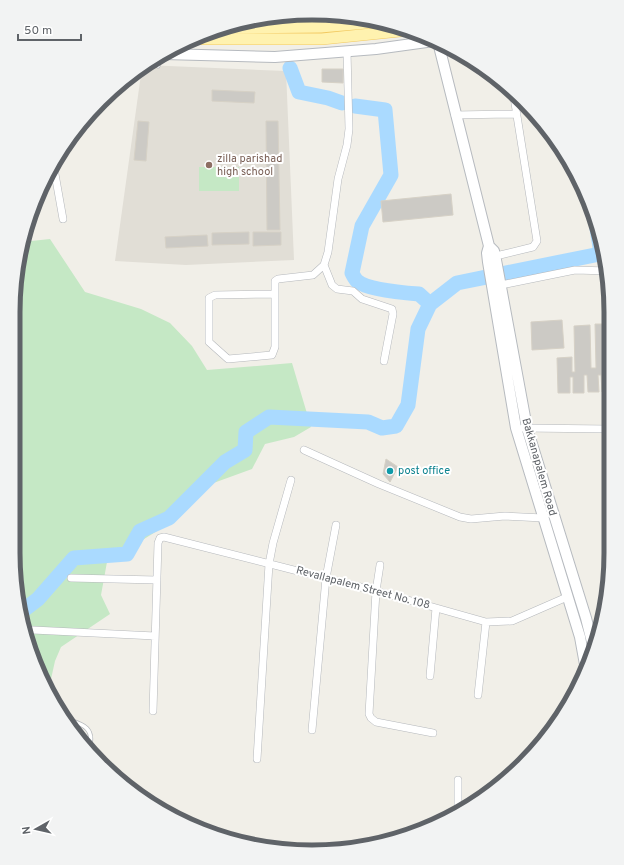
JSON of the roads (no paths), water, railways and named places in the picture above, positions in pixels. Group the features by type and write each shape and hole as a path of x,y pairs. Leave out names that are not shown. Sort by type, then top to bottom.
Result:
{"main road":[{"path":"247,28 320,27 358,24"},
{"path":"208,39 322,38 393,32"}],"street":[{"path":"175,54 275,56 347,51 424,42"},
{"path":"440,49 489,246 487,253 493,259 516,428 580,637 584,660"},
{"path":"274,294 215,295 209,298 208,337 212,346 228,359 272,355 275,347 275,281 278,279 313,275 324,265 328,252 338,179 347,145 349,129 347,51"},
{"path":"493,259 532,247 537,241 515,103"},
{"path":"455,115 517,114"},
{"path":"55,174 62,219"},
{"path":"324,265 332,285 337,289 353,291 362,299 392,309 393,314 384,361"},
{"path":"497,282 575,270 601,271"},
{"name":"Bakkanapalem Road","path":"497,282 527,428 591,639"},
{"path":"516,428 604,429"},
{"path":"304,450 449,513 471,519 498,516 543,518"},
{"path":"257,760 269,564 273,543 291,480"},
{"path":"312,730 326,578 336,525"},
{"name":"Revallapalem Street No. 108","path":"157,580 158,542 160,538 169,537 376,591 486,622 512,621 567,597"},
{"path":"380,565 376,591 369,714 376,722 433,733"},
{"path":"71,578 157,580 153,711"},
{"path":"430,676 432,607"},
{"path":"478,695 486,622"},
{"path":"33,630 155,636"},
{"path":"458,780 458,806"}],"lane":[{"path":"74,722 83,725 88,730 90,744"}],"waterway":[{"path":"290,68 299,92 328,98 342,103"},
{"path":"355,106 385,110 391,175 362,226 352,273 357,281 369,287 419,294 430,304"},
{"path":"589,218 595,255"},
{"path":"26,608 38,599 74,558 127,554 140,531 169,518 225,462 245,450 246,432 269,417 368,422 382,428 396,426 408,405 418,329 430,304 457,283 595,255"}],"place":[{"name":"zilla parishad high school","path":"209,165"},
{"name":"post office","path":"390,471"}]}
